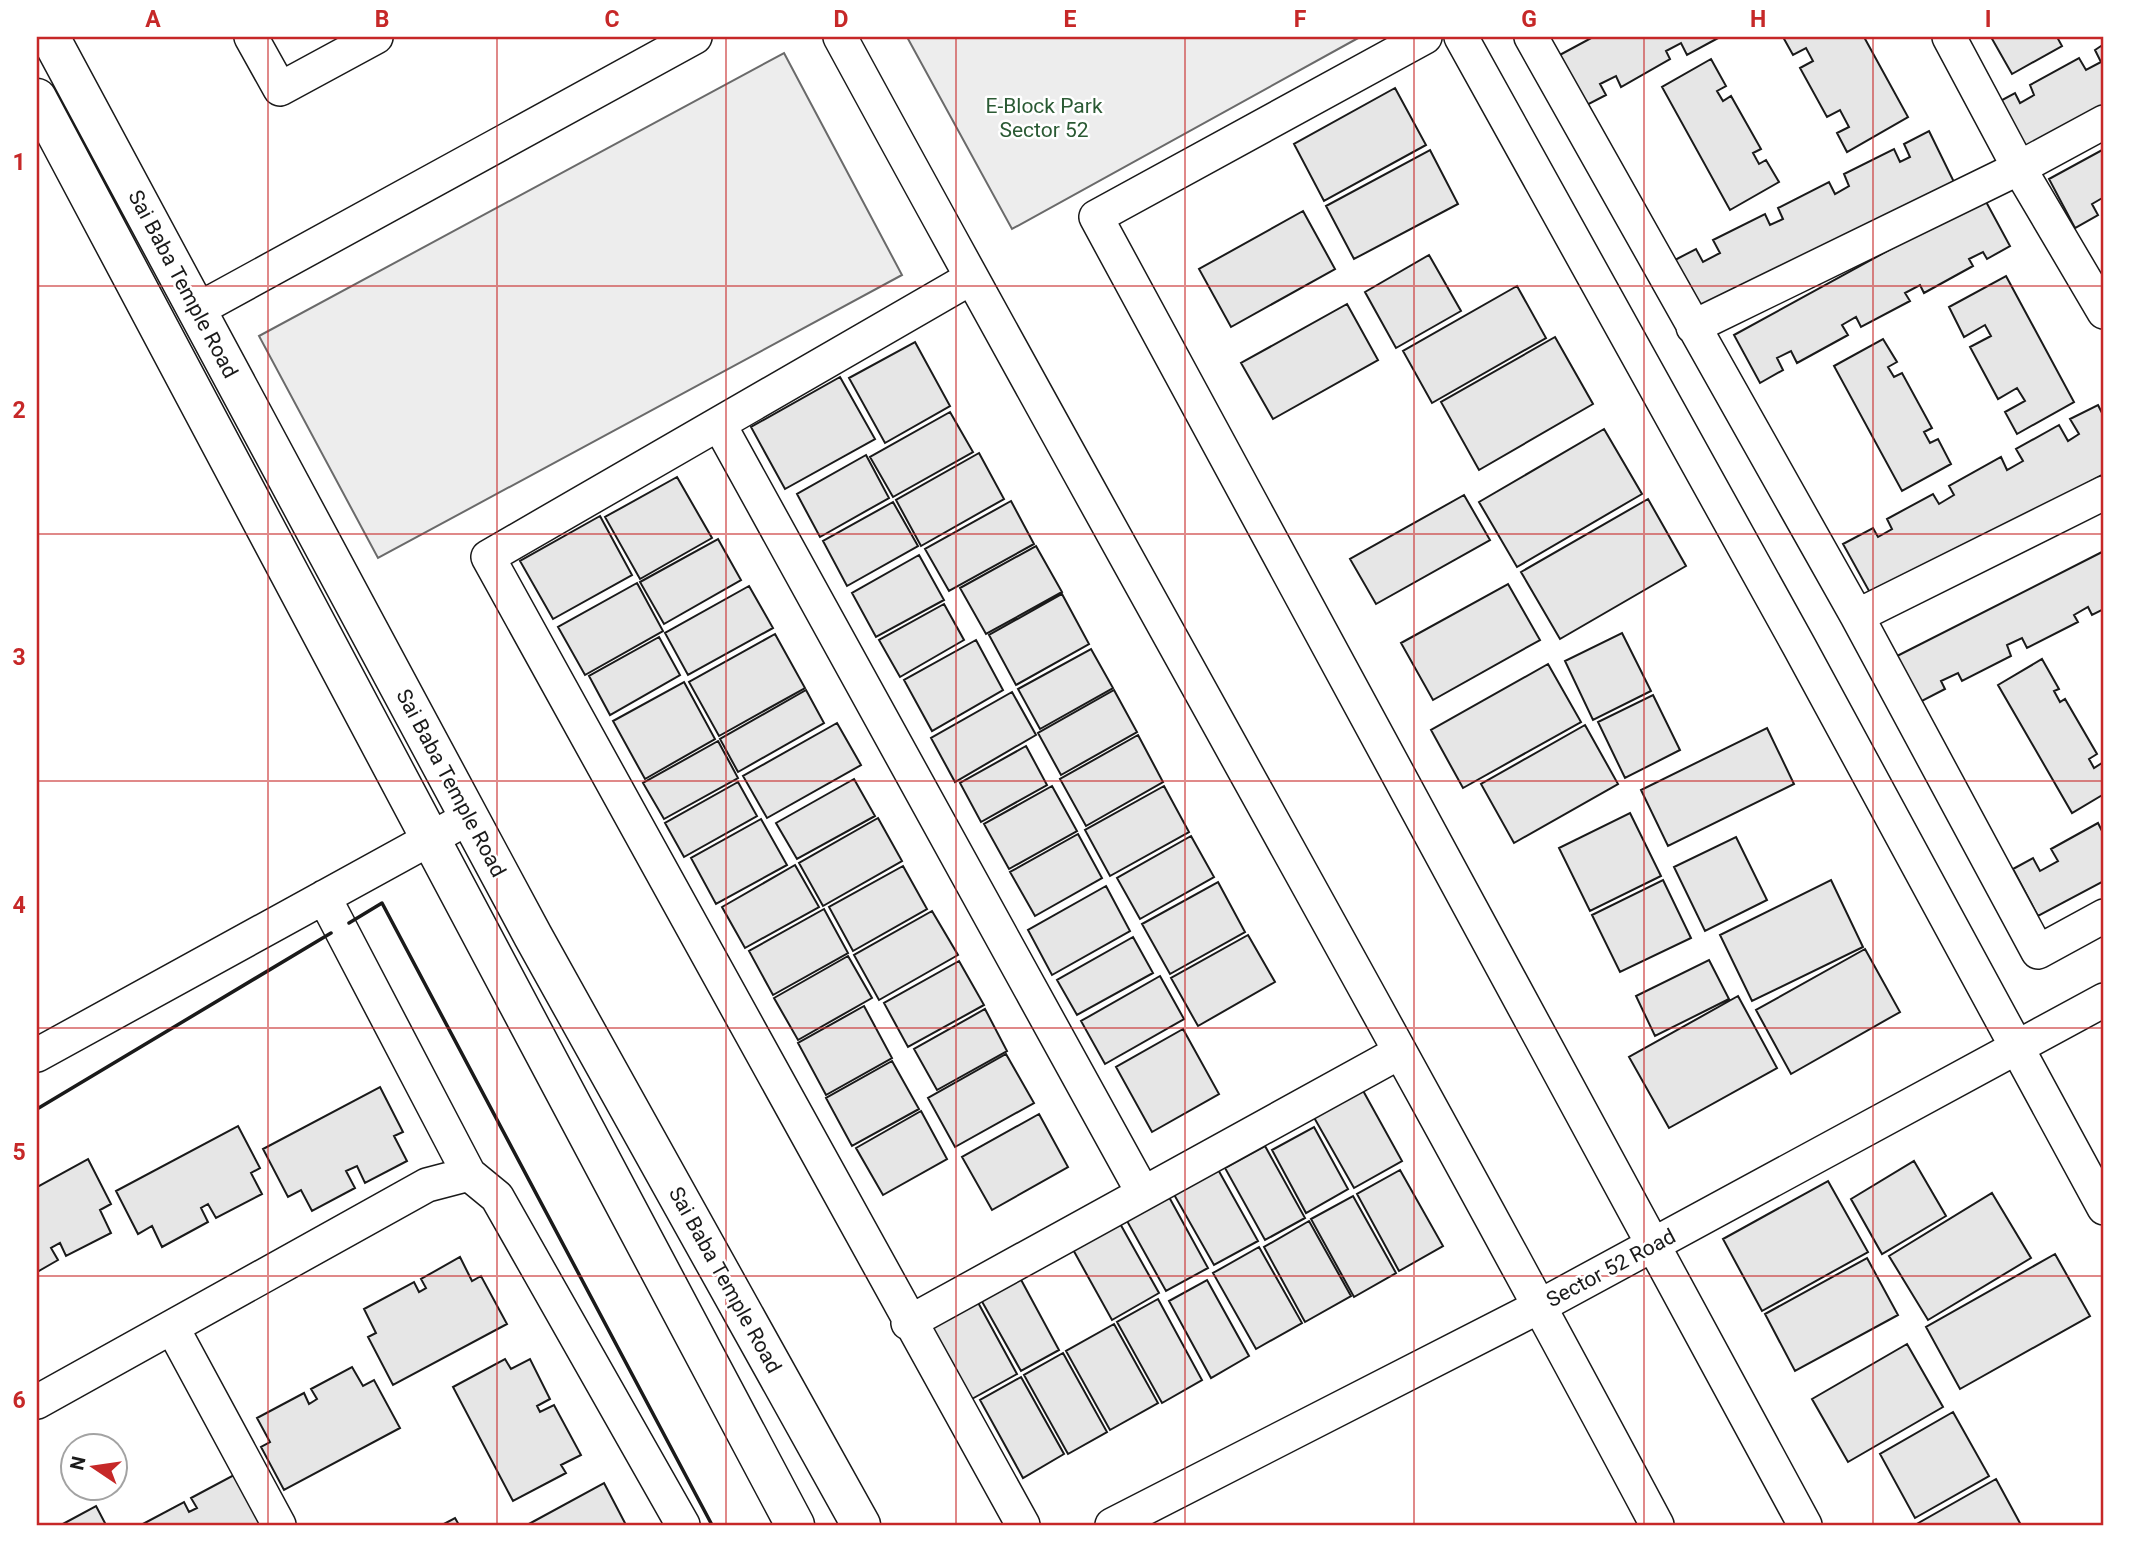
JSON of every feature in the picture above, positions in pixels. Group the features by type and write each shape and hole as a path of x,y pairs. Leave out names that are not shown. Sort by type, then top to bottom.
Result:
{"street":[{"name":"Sai Baba Temple Road","path":"50,37 470,817 862,1525"},
{"path":"251,37 280,89 376,37"},
{"path":"197,310 695,37"},
{"path":"840,37 1541,1306 1657,1525"},
{"path":"1425,37 1096,217 1805,1525"},
{"path":"1461,37 2018,1047 2104,1208"},
{"path":"1531,37 1857,616 2038,953 2104,916"},
{"path":"1949,37 2104,312"},
{"name":"Sai Baba Temple Road","path":"37,98 795,1525"},
{"path":"1693,327 2020,167 2104,121"},
{"path":"971,278 488,557 908,1322 1023,1525"},
{"path":"719,424 1143,1193"},
{"path":"1857,616 2104,493"},
{"path":"37,1055 470,817"},
{"path":"324,897 469,1174 497,1197 683,1525"},
{"name":"Sector 52 Road","path":"1112,1525 1541,1306 2104,1000"},
{"path":"908,1322 1400,1052"},
{"path":"37,1402 427,1185 469,1174"},
{"path":"172,1327 279,1525"}],"shaded area":[{"name":"E-Block Park Sector 52","path":"907,37 1360,37 1012,229"},
{"path":"784,53 902,275 378,558 259,336"}],"building":[{"path":"1593,37 1720,37 1687,55 1681,43 1666,51 1670,59 1621,87 1616,76 1600,84 1606,95 1583,107 1556,57"},
{"path":"1783,37 1864,37 1908,117 1847,152 1837,133 1849,127 1840,110 1827,117 1800,68 1813,61 1806,48 1793,55"},
{"path":"1991,37 2057,37 2062,46 2012,74"},
{"path":"2104,44 2104,105 2017,153 1991,106 2015,93 2020,103 2034,95 2030,85 2079,58 2086,70 2101,62 2095,50"},
{"path":"1711,59 1726,86 1717,91 1723,101 1731,96 1761,149 1753,153 1759,164 1766,160 1779,182 1730,210 1662,87"},
{"path":"1395,88 1426,145 1324,201 1294,144"},
{"path":"1929,131 1954,182 1699,312 1673,261 1696,249 1703,262 1720,253 1713,240 1765,214 1770,225 1783,219 1778,208 1829,182 1835,194 1849,186 1844,174 1894,149 1900,162 1910,157 1904,144"},
{"path":"2104,149 2104,197 2092,204 2098,215 2075,228 2049,179"},
{"path":"1430,150 1458,204 1354,259 1326,206"},
{"path":"1984,198 2010,246 1987,259 1983,252 1969,259 1973,266 1924,293 1920,285 1905,293 1910,301 1861,327 1856,317 1842,325 1848,335 1797,363 1791,351 1777,358 1783,370 1760,383 1734,335"},
{"path":"1303,211 1335,269 1231,327 1199,269"},
{"path":"1429,255 1461,311 1396,348 1365,292"},
{"path":"2006,276 2074,402 2017,434 2005,412 2025,401 2017,388 1998,399 1970,347 1991,336 1985,325 1964,337 1949,307"},
{"path":"1517,286 1546,338 1432,403 1403,351"},
{"path":"1347,304 1378,360 1273,419 1241,363"},
{"path":"1555,337 1593,404 1479,470 1441,402"},
{"path":"1883,339 1897,362 1888,367 1894,377 1902,373 1932,428 1924,432 1930,443 1938,439 1951,464 1902,491 1834,366"},
{"path":"915,342 950,406 885,443 849,378"},
{"path":"840,377 875,439 785,489 751,427"},
{"path":"2098,405 2104,417 2104,474 1874,600 1843,544 1873,528 1878,537 1892,529 1887,519 1933,494 1939,504 1954,495 1949,486 2001,457 2007,470 2023,461 2016,449 2059,425 2068,441 2079,434 2070,419"},
{"path":"950,412 973,452 893,497 870,457"},
{"path":"1604,429 1642,494 1517,567 1479,502"},
{"path":"979,453 1004,499 921,546 896,500"},
{"path":"866,455 889,498 820,537 797,494"},
{"path":"677,477 712,538 640,579 605,517"},
{"path":"1464,495 1490,540 1376,604 1350,559"},
{"path":"1648,499 1686,566 1560,639 1521,572"},
{"path":"1011,501 1034,544 949,591 925,549"},
{"path":"893,502 918,546 847,586 823,541"},
{"path":"600,516 632,575 553,619 520,561"},
{"path":"718,539 741,580 664,624 640,582"},
{"path":"1036,546 1062,592 986,634 960,588"},
{"path":"2104,551 2104,609 2092,615 2088,607 2074,615 2078,622 2027,648 2022,638 2007,645 2011,656 1962,681 1958,673 1941,681 1945,689 1920,702 1897,656"},
{"path":"919,555 944,600 876,637 852,593"},
{"path":"637,583 663,631 585,675 558,627"},
{"path":"1508,584 1540,640 1433,700 1401,643"},
{"path":"749,586 773,628 688,675 665,633"},
{"path":"1062,594 1089,644 1016,685 989,635"},
{"path":"944,604 964,640 900,677 879,640"},
{"path":"1622,633 1651,691 1593,720 1565,661"},
{"path":"775,634 805,688 719,736 689,682"},
{"path":"659,637 680,675 610,715 589,676"},
{"path":"976,640 1003,690 932,731 904,680"},
{"path":"1091,649 1113,688 1040,729 1018,689"},
{"path":"2042,659 2059,689 2054,691 2060,702 2065,699 2097,754 2089,759 2094,768 2102,763 2104,767 2104,794 2072,813 1998,685"},
{"path":"1548,664 1581,722 1463,788 1431,730"},
{"path":"684,682 715,739 645,779 613,721"},
{"path":"806,690 824,723 738,772 720,739"},
{"path":"1114,690 1137,732 1061,775 1038,733"},
{"path":"1012,692 1036,735 955,782 931,738"},
{"path":"1653,695 1680,750 1625,778 1598,722"},
{"path":"837,723 861,765 767,818 743,776"},
{"path":"1585,725 1618,784 1514,843 1481,784"},
{"path":"1767,728 1794,784 1668,846 1641,790"},
{"path":"1138,735 1163,782 1086,826 1060,779"},
{"path":"718,741 738,778 664,819 643,783"},
{"path":"1026,746 1047,785 981,822 960,783"},
{"path":"854,779 875,816 797,859 776,823"},
{"path":"738,782 757,816 684,857 665,823"},
{"path":"1052,786 1077,831 1009,869 984,824"},
{"path":"1164,786 1189,832 1110,876 1085,830"},
{"path":"1630,813 1661,876 1590,911 1559,848"},
{"path":"878,818 902,861 823,906 799,863"},
{"path":"761,819 787,865 716,904 691,858"},
{"path":"2098,823 2104,835 2104,881 2038,916 2013,869 2033,858 2040,871 2058,861 2051,849"},
{"path":"1078,834 1102,878 1035,916 1010,872"},
{"path":"1191,836 1214,877 1140,919 1117,878"},
{"path":"1736,837 1767,900 1705,931 1674,867"},
{"path":"795,865 819,907 745,948 722,907"},
{"path":"903,866 927,909 853,951 829,907"},
{"path":"1663,880 1691,938 1620,972 1592,915"},
{"path":"1831,880 1863,947 1752,1001 1720,935"},
{"path":"1218,882 1245,932 1170,974 1142,924"},
{"path":"1106,886 1130,931 1052,975 1028,930"},
{"path":"824,909 848,953 773,995 749,951"},
{"path":"932,911 958,955 879,1000 854,955"},
{"path":"1248,935 1275,982 1198,1026 1171,978"},
{"path":"1133,937 1153,973 1077,1015 1057,980"},
{"path":"1865,949 1900,1012 1791,1074 1756,1010"},
{"path":"848,956 872,998 798,1040 774,998"},
{"path":"1709,960 1729,999 1655,1036 1636,996"},
{"path":"959,961 984,1005 908,1047 884,1003"},
{"path":"1160,976 1184,1019 1105,1064 1081,1021"},
{"path":"1738,996 1777,1068 1669,1128 1629,1057"},
{"path":"864,1006 892,1058 826,1095 798,1043"},
{"path":"985,1009 1007,1051 937,1090 914,1049"},
{"path":"1183,1029 1219,1094 1152,1132 1116,1067"},
{"path":"1006,1054 1034,1103 955,1147 928,1098"},
{"path":"892,1061 919,1109 852,1146 826,1098"},
{"path":"380,1087 403,1132 394,1136 407,1161 365,1183 357,1166 346,1171 355,1188 312,1211 301,1190 288,1197 263,1149"},
{"path":"1361,1087 1402,1161 1354,1188 1312,1114"},
{"path":"921,1111 947,1159 883,1195 856,1148"},
{"path":"1039,1114 1068,1167 992,1210 962,1157"},
{"path":"238,1126 260,1168 251,1173 262,1194 216,1218 208,1204 201,1208 208,1222 162,1247 152,1226 138,1234 116,1191"},
{"path":"1314,1127 1348,1189 1306,1213 1272,1150"},
{"path":"1265,1146 1305,1218 1265,1240 1225,1168"},
{"path":"88,1159 111,1204 100,1210 111,1233 66,1256 60,1243 51,1248 58,1260 37,1272 37,1187"},
{"path":"1914,1161 1946,1216 1882,1254 1851,1199"},
{"path":"1216,1166 1258,1241 1214,1265 1172,1191"},
{"path":"1400,1170 1443,1246 1399,1271 1357,1194"},
{"path":"1828,1181 1868,1252 1762,1311 1723,1239"},
{"path":"1992,1193 2031,1258 1928,1320 1889,1256"},
{"path":"1353,1196 1396,1273 1354,1297 1311,1219"},
{"path":"1169,1197 1208,1268 1166,1291 1127,1221"},
{"path":"1118,1220 1159,1293 1112,1320 1071,1246"},
{"path":"1309,1221 1351,1296 1305,1322 1264,1247"},
{"path":"1259,1247 1302,1323 1256,1349 1213,1273"},
{"path":"2055,1254 2090,1316 1960,1389 1926,1327"},
{"path":"460,1257 472,1281 481,1276 507,1324 393,1385 368,1337 376,1333 364,1309 414,1282 419,1292 426,1288 421,1279"},
{"path":"1867,1258 1898,1315 1795,1371 1765,1314"},
{"path":"1019,1276 1059,1350 1021,1371 980,1298"},
{"path":"1207,1280 1249,1356 1211,1378 1169,1301"},
{"path":"975,1297 1017,1374 970,1400 927,1324"},
{"path":"1158,1299 1202,1380 1162,1403 1117,1322"},
{"path":"1114,1324 1158,1403 1110,1430 1066,1351"},
{"path":"1907,1344 1943,1407 1848,1462 1812,1399"},
{"path":"1063,1353 1107,1432 1068,1454 1024,1375"},
{"path":"505,1359 511,1369 530,1359 550,1399 537,1406 540,1412 554,1405 581,1455 561,1465 566,1473 513,1501 453,1387"},
{"path":"352,1367 363,1386 374,1380 400,1428 284,1490 261,1447 270,1442 257,1418 304,1393 309,1404 317,1399 311,1389"},
{"path":"1021,1377 1064,1454 1023,1478 980,1400"},
{"path":"1953,1412 1989,1476 1915,1518 1880,1454"},
{"path":"234,1475 277,1525 141,1525 184,1502 189,1512 197,1508 191,1498"},
{"path":"1996,1479 2021,1525 1915,1525"},
{"path":"604,1483 626,1525 527,1525"},
{"path":"96,1506 106,1525 61,1525"},
{"path":"455,1518 459,1525 442,1525"}],"wall":[{"path":"349,923 382,903 712,1525"},
{"path":"37,1109 331,933"}]}
